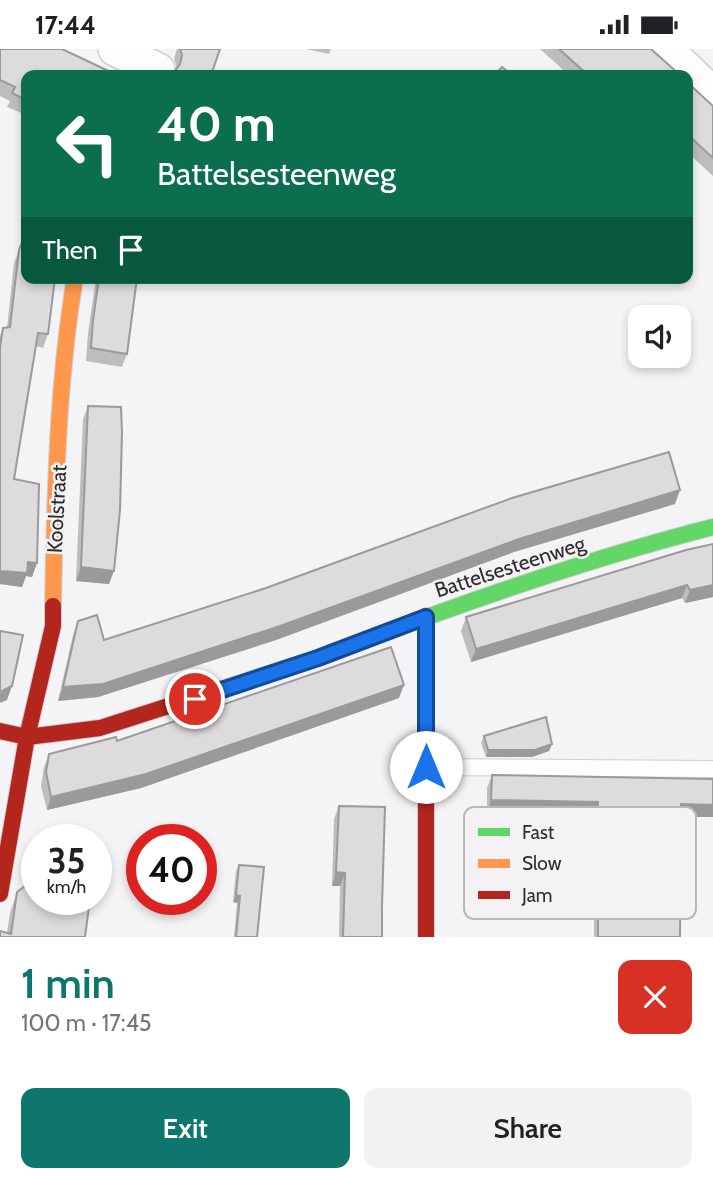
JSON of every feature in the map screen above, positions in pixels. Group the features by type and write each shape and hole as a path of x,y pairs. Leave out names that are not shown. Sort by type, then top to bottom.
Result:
{"street":[{"path":"115,49 160,65"},
{"path":"666,49 688,70"},
{"path":"693,75 713,94"},
{"name":"Koolstraat","path":"0,894 27,737 53,626 55,518 66,331 74,284"},
{"name":"Battelsesteenweg","path":"0,731 27,737 100,728 147,715 318,658 426,617 654,542 713,527"},
{"path":"426,617 426,937"}],"lane":[{"path":"426,767 713,769"}],"building":[{"path":"0,49 62,49 106,70 21,70 21,98 12,93 15,87 0,80"},
{"path":"180,49 220,49 213,70 176,70 182,55"},
{"path":"559,49 651,49 674,70 582,70"},
{"path":"693,88 713,106 713,158 693,140"},
{"path":"21,245 21,284 54,284 48,334 38,333 14,479 39,484 37,563 28,562 27,573 0,571 0,347 3,328 10,327"},
{"path":"98,284 136,284 127,354 91,348"},
{"path":"88,406 121,407 120,510 114,571 81,567"},
{"path":"669,452 680,490 519,539 280,626 103,684 63,687 78,621 97,615 104,640 266,588 512,498"},
{"path":"713,544 713,585 690,590 687,585 476,649 466,617"},
{"path":"0,631 23,635 12,686 0,692"},
{"path":"391,647 404,685 146,774 51,797 46,772 49,754 116,737 117,741"},
{"path":"546,717 552,744 535,750 488,750 484,736"},
{"path":"492,775 713,779 713,805 598,807 598,802 491,800"},
{"path":"339,806 385,807 382,937 343,937 345,873 336,872"},
{"path":"239,865 264,867 257,937 236,937 240,896 236,895"},
{"path":"21,889 21,915 88,915 85,937 0,937 0,931 11,934 17,892"},
{"path":"598,919 680,919 680,937 598,937"}],"traffic: fast":[{"path":"365,640 538,579 713,527"}],"traffic: slow":[{"path":"53,606 61,401 74,284"}],"traffic: jam":[{"path":"0,894 27,737 53,626 53,606"},
{"path":"426,616 426,937"},
{"path":"0,731 27,737 100,728 318,658 365,640"}],"route":[{"path":"195,699 318,658 426,617 426,767"}]}
